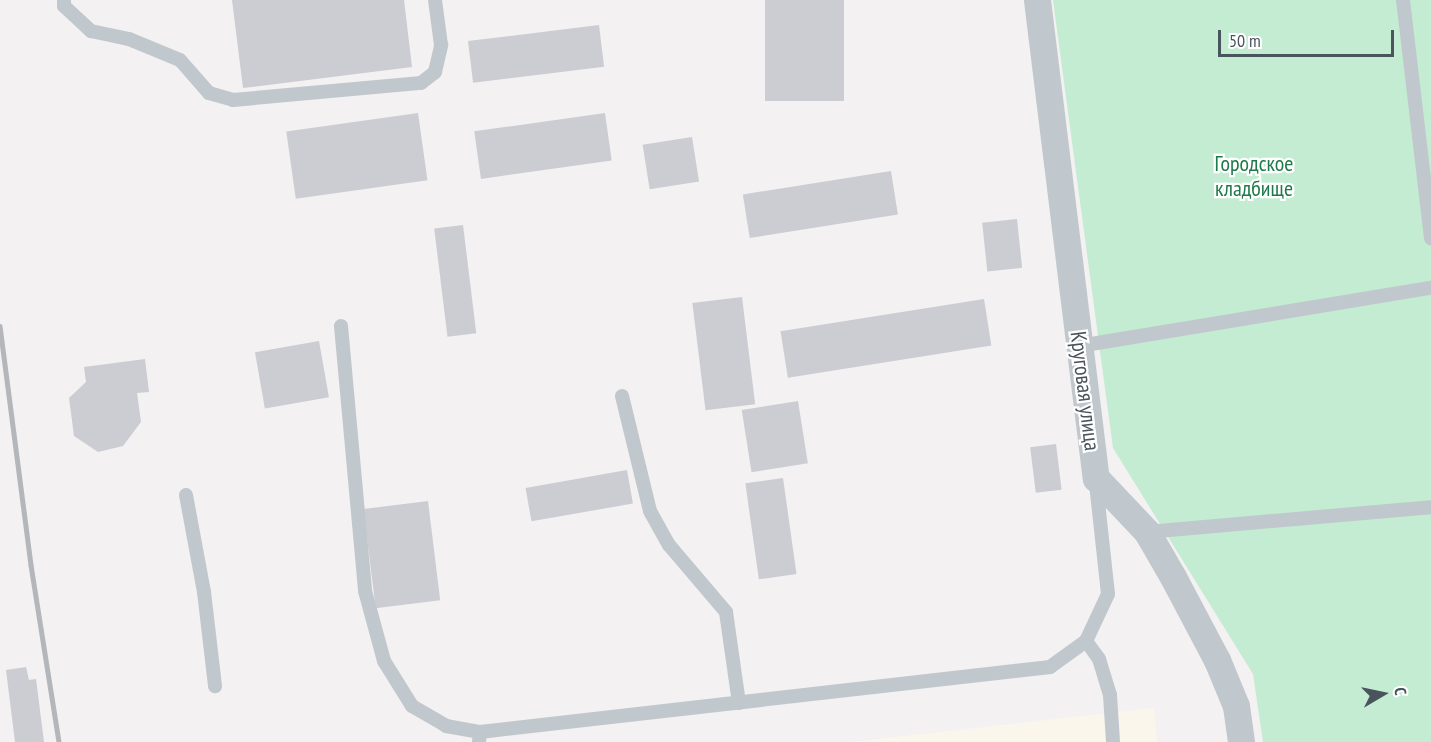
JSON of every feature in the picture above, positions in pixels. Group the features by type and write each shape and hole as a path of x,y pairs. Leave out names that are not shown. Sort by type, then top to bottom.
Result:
{"street":[{"name":"Круговая улица","path":"1037,0 1096,478 1147,532 1217,660 1236,706 1240,742"}],"lane":[{"path":"64,0 64,6 91,31 129,39 180,60 209,93 232,100 421,83 435,72 441,45 435,0"},
{"path":"1403,0 1431,238"},
{"path":"1079,346 1431,288"},
{"path":"341,326 365,591 384,661 412,706 446,726 479,737 739,703 1050,668 1086,641 1108,594 1096,478"},
{"path":"622,396 650,511 669,545 726,612 739,703"},
{"path":"186,495 204,592 215,686"},
{"path":"1147,532 1431,507"},
{"path":"1086,641 1099,659 1110,695 1113,742"}],"shaded area":[{"path":"1154,708 1157,742 851,742"}],"green space":[{"name":"Городское кладбище","path":"1053,0 1431,0 1431,742 1263,742 1253,674 1113,448"}],"building":[{"path":"232,0 404,0 412,67 243,88"},
{"path":"765,0 844,0 844,101 765,101"},
{"path":"599,25 604,67 473,83 468,41"},
{"path":"418,113 427,180 296,199 286,132"},
{"path":"605,113 612,161 481,179 474,131"},
{"path":"692,137 699,181 650,189 643,145"},
{"path":"891,171 898,214 750,238 743,194"},
{"path":"1017,219 1022,268 987,271 982,223"},
{"path":"463,225 476,333 447,337 434,229"},
{"path":"742,297 755,404 706,410 692,303"},
{"path":"984,299 991,345 788,378 781,331"},
{"path":"319,341 329,397 265,408 255,352"},
{"path":"145,359 149,392 137,393 141,422 123,446 98,452 74,436 69,398 86,382 84,367"},
{"path":"798,401 808,463 752,472 742,410"},
{"path":"1056,444 1062,490 1036,493 1030,447"},
{"path":"627,470 633,503 531,521 526,488"},
{"path":"783,478 796,574 759,579 745,483"},
{"path":"428,501 440,600 376,608 363,509"},
{"path":"26,667 29,680 36,679 44,742 15,742 6,670"}],"railway":[{"path":"0,326 31,565 59,742"}]}
